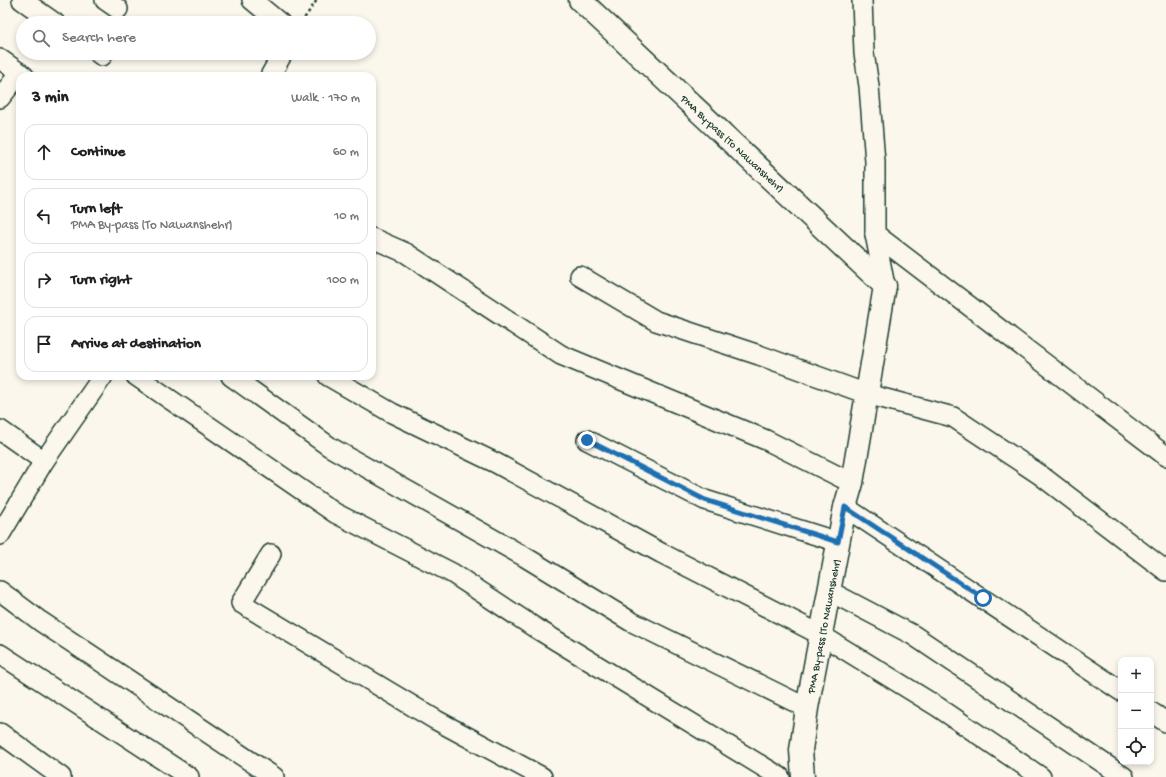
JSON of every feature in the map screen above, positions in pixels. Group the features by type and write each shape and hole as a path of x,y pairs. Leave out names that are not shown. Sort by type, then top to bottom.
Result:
{"main road":[{"name":"PMA By-pass (To Nawanshehr)","path":"580,0 885,286 852,483 845,507 807,708 801,750 803,777"}],"street":[{"path":"22,0 45,16"},
{"path":"252,0 271,16"},
{"name":"PMA By-pass (To Nawanshehr)","path":"862,0 864,53 869,86 875,162 876,234 885,286"},
{"path":"0,59 19,72"},
{"path":"272,72 279,60"},
{"path":"0,98 16,81"},
{"path":"876,234 1166,456"},
{"path":"376,240 406,253 561,355 766,440 852,483"},
{"path":"580,276 656,321 758,355 866,394 953,417 1039,474 1166,571"},
{"path":"0,535 7,507 44,461 100,380"},
{"path":"142,380 335,513 452,573 534,627 780,777"},
{"path":"237,380 330,447 525,557 630,621 807,708"},
{"path":"335,380 392,413 496,463 661,553 821,635 938,707 1042,777"},
{"path":"0,430 44,461"},
{"path":"587,440 705,500 838,542"},
{"path":"845,507 1118,690"},
{"path":"272,554 241,603 436,720 542,777"},
{"path":"0,591 40,621 274,777"},
{"path":"829,591 913,635 1124,777"},
{"path":"0,654 189,777"},
{"path":"1154,714 1166,722"},
{"path":"0,733 62,777"}],"path":[{"path":"306,16 317,0"}],"route":[{"path":"587,440 705,500 838,542 845,507 983,598"}]}
